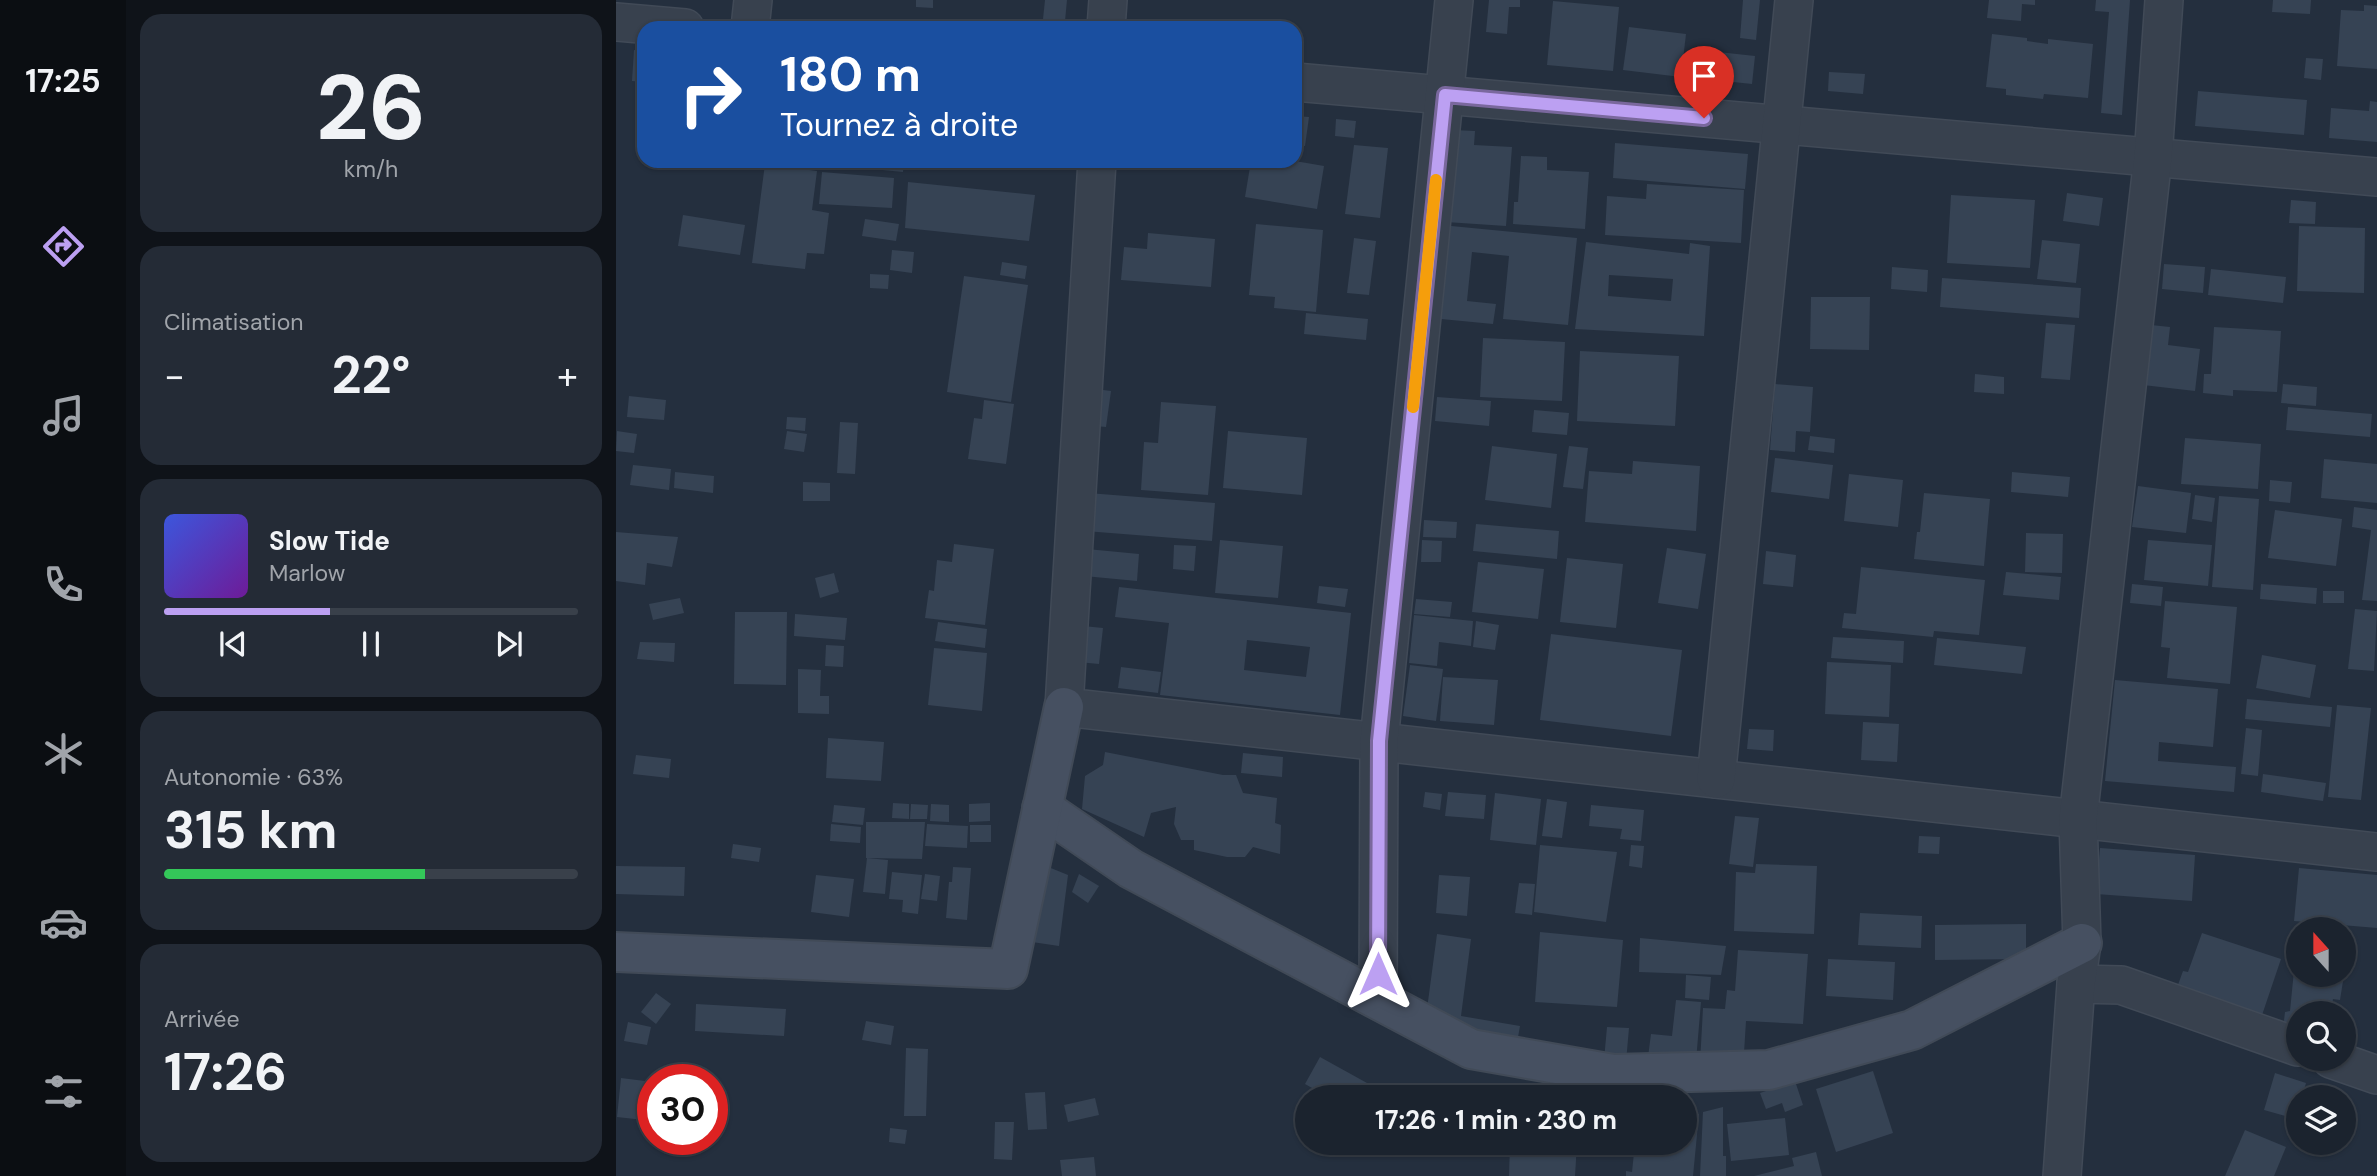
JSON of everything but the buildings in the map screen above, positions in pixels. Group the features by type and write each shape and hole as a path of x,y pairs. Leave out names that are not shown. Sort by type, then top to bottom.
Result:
{"street":[{"path":"751,21 753,0"},
{"path":"1106,21 1108,0"},
{"path":"1378,999 1379,741 1454,0"},
{"path":"1716,779 1794,0"},
{"path":"2062,1176 2076,984 2082,943 2078,819 2152,157 2164,0"},
{"path":"616,22 637,24"},
{"path":"1302,83 2377,177"},
{"path":"616,952 1007,969 1064,708 1097,168"},
{"path":"1064,708 2377,852"},
{"path":"1042,808 1131,869 1471,1049 1613,1074 1769,1070 1912,1030 2082,943"},
{"path":"2076,984 2121,985 2286,1043"},
{"path":"2356,1068 2377,1075"}],"slow traffic":[{"path":"1413,407 1436,180"}],"route":[{"path":"1378,974 1379,741 1445,95 1704,118"}]}
